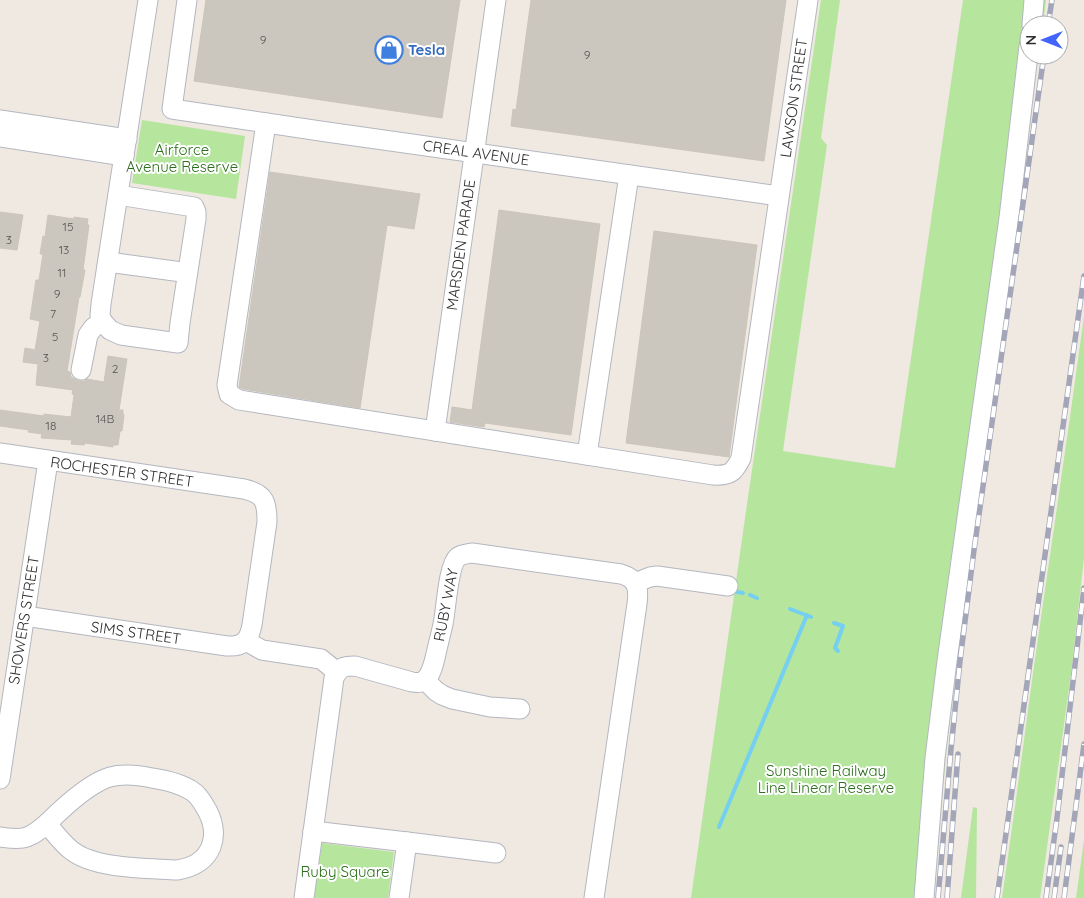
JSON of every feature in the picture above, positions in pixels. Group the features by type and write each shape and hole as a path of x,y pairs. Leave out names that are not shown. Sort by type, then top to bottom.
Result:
{"street":[{"path":"118,195 188,205 195,208 196,220 178,343 121,335 110,330 102,321 100,315 101,304 148,0"},
{"name":"CREAL AVENUE","path":"187,0 172,108 779,196"},
{"name":"MARSDEN PARADE","path":"435,431 496,0"},
{"name":"LAWSON STREET","path":"266,123 227,385 229,394 239,400 725,476 736,469 741,458 808,0"},
{"path":"1033,15 1034,0"},
{"path":"924,898 935,758 1008,218 1027,65"},
{"path":"0,120 125,147"},
{"path":"0,137 125,147"},
{"path":"586,455 628,175"},
{"path":"108,262 182,272"},
{"path":"81,370 88,335 102,321"},
{"name":"ROCHESTER STREET","path":"0,453 244,489 259,495 264,500 267,508 267,522 252,625 246,641"},
{"name":"SHOWERS STREET","path":"0,779 48,461"},
{"name":"RUBY WAY","path":"425,680 431,672 437,650 454,562 465,554 472,553 621,574 635,583"},
{"path":"594,898 637,604 638,592 635,583 657,576 728,586"},
{"name":"SIMS STREET","path":"25,616 227,646 235,646 246,641"},
{"path":"246,641 257,648 270,652 321,659 337,672"},
{"path":"304,898 332,686 337,672 341,668 355,666 412,682 419,683 425,680 436,691 452,699 490,707 520,709"},
{"path":"0,837 25,837 37,832 88,788 104,779 122,775 133,775 166,781 193,791 201,799 212,819 214,839 211,847 200,862 187,868 177,870 112,865 94,862 71,851 47,824"},
{"path":"313,831 496,853"},
{"path":"400,898 407,842"}],"green space":[{"name":"Sunshine Railway Line Linear Reserve","path":"821,0 840,0 821,138 827,145 783,451 895,468 963,0 1046,0 1044,15 1019,15 1019,65 1037,65 950,711 933,898 691,898"},
{"name":"Airforce Avenue Reserve","path":"142,120 245,136 236,199 132,183"},
{"path":"1084,316 1084,558 1071,674 1040,898 1002,898 1033,673"},
{"path":"973,807 977,808 976,898 961,898"},
{"path":"1084,840 1084,898 1076,898"},
{"name":"Ruby Square","path":"322,843 394,852 388,898 314,898"}],"building":[{"path":"206,0 460,0 442,118 194,81"},
{"path":"531,0 786,0 764,161 511,126 513,109 516,110"},
{"path":"270,172 420,194 414,229 387,225 360,408 239,387"},
{"path":"499,210 600,224 571,435 485,423 484,427 450,422 452,407 472,410"},
{"path":"0,212 23,215 17,250 0,248"},
{"path":"48,215 88,219 87,225 89,225 83,270 85,270 67,371 70,372 71,377 78,381 87,379 104,382 108,356 127,359 119,410 123,410 124,415 122,431 120,431 118,445 113,445 113,447 85,443 84,445 71,444 72,440 41,438 42,434 28,432 29,430 0,426 0,410 44,416 44,414 71,417 73,390 36,385 38,364 23,362 25,348 35,350 40,321 30,319 36,280 39,280 43,254 40,254"},
{"path":"654,231 757,245 729,457 626,443"}],"waterway":[{"path":"737,592 743,593"},
{"path":"750,595 757,598"},
{"path":"790,609 811,617"},
{"path":"719,827 807,615"},
{"path":"834,623 843,626 835,648 838,651"}],"railway":[{"path":"1050,15 1052,0"},
{"path":"938,898 960,661 1043,65"},
{"path":"997,898 1084,276"},
{"path":"1046,898 1084,588"},
{"path":"1064,898 1084,744"},
{"path":"947,898 958,754"},
{"path":"1054,898 1061,847"}],"place":[{"name":"Tesla","path":"389,50"}]}
